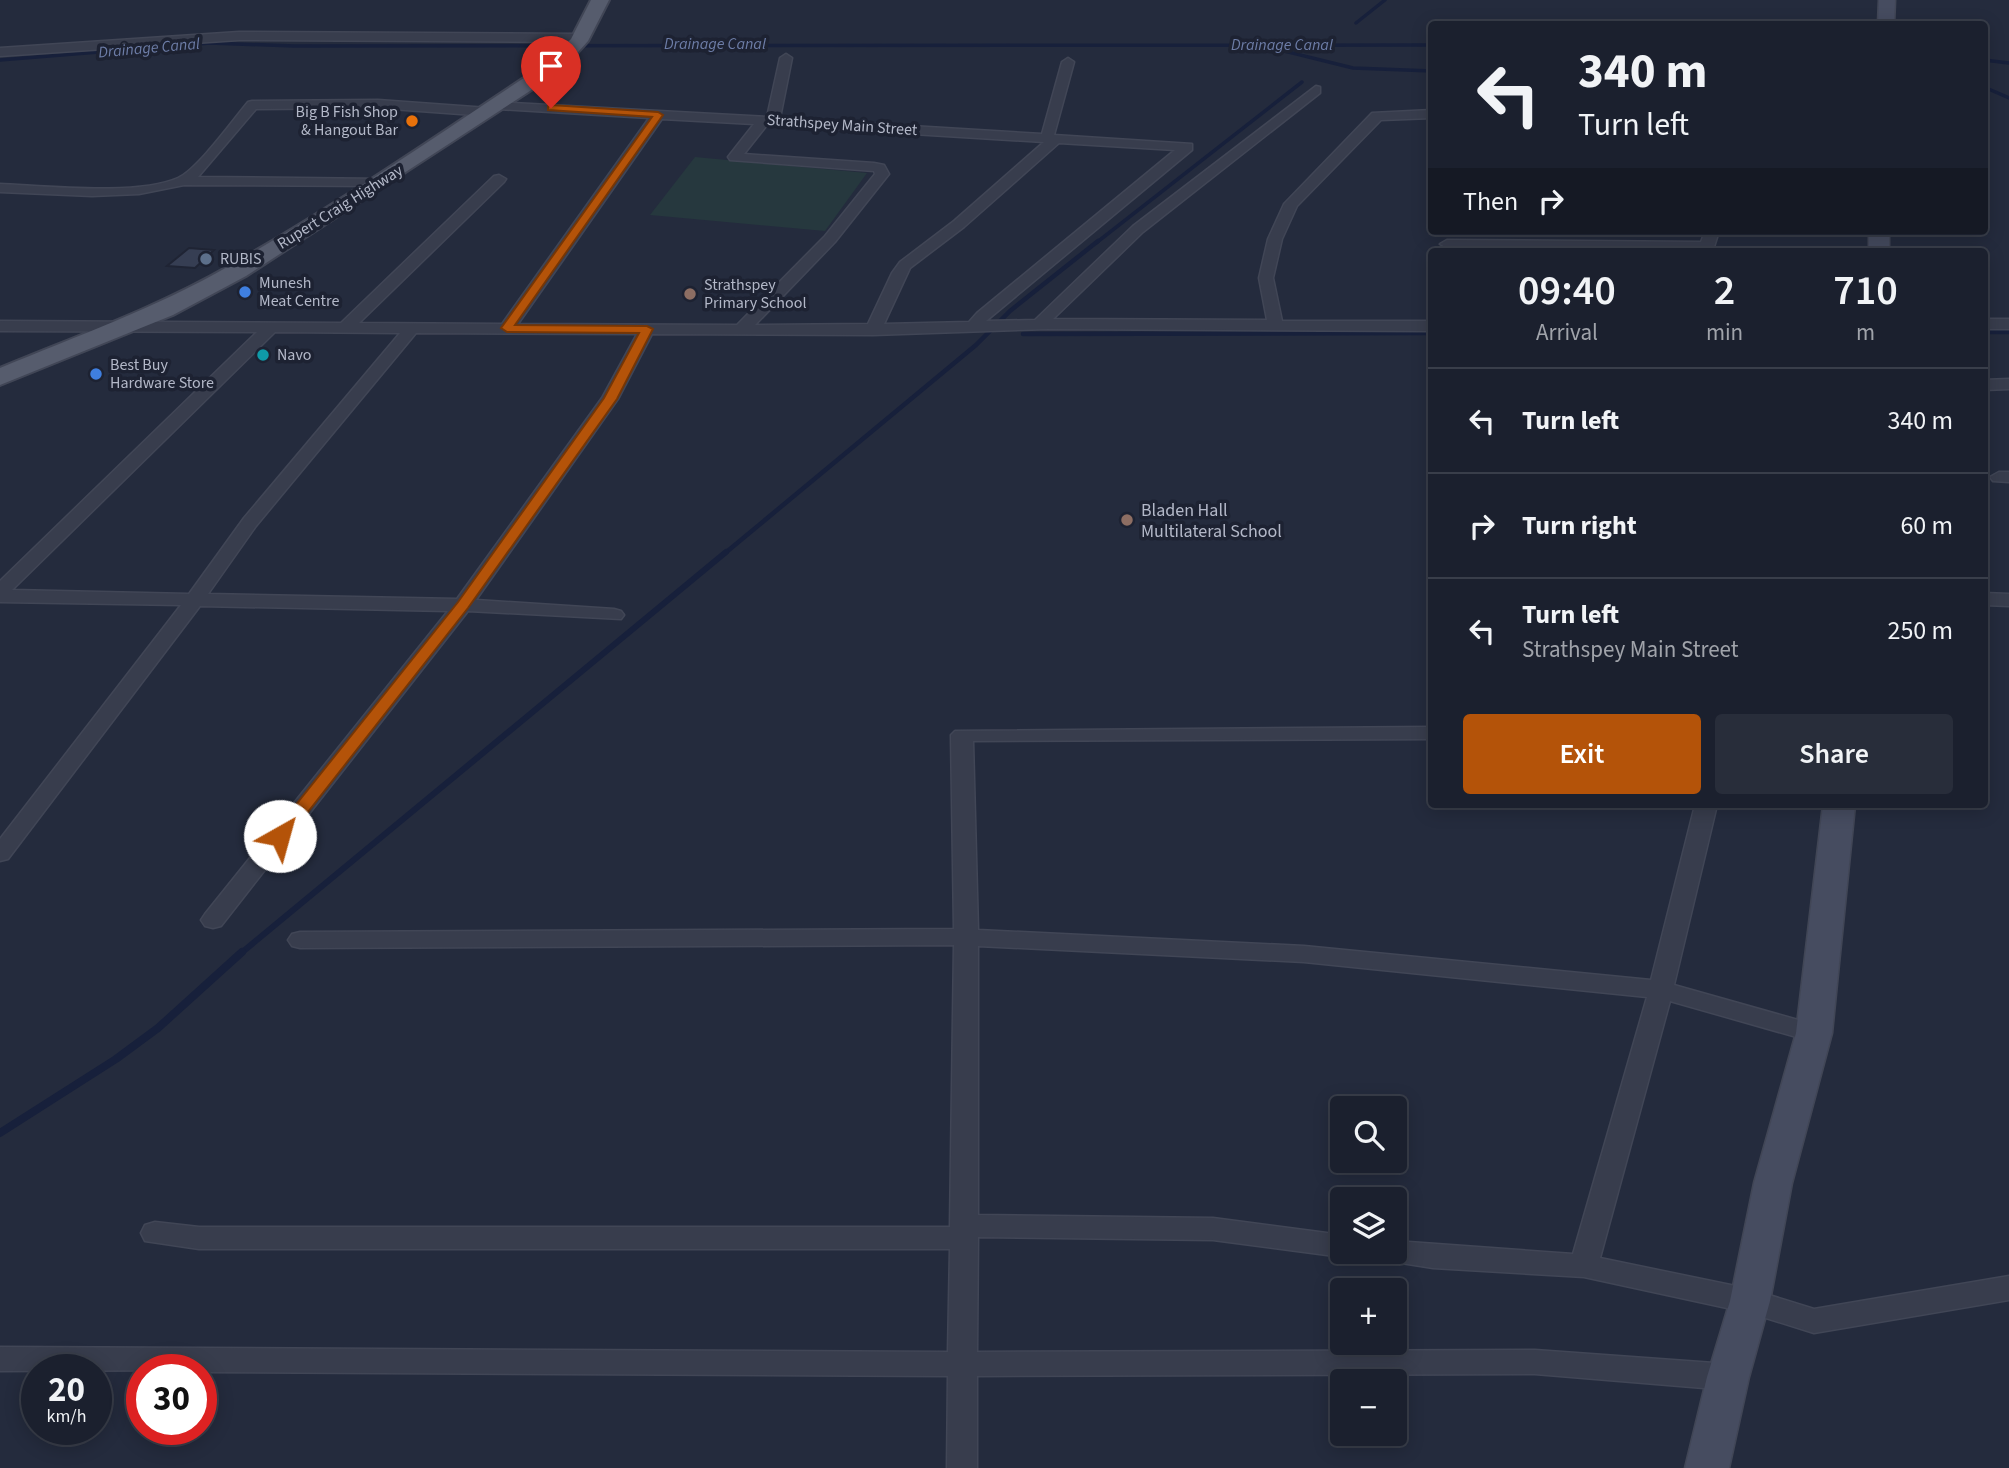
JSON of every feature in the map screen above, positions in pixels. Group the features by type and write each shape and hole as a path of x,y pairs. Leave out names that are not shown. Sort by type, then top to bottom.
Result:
{"main road":[{"name":"Rupert Craig Highway","path":"0,377 181,301 237,271 379,183 493,108 577,44 600,0"},
{"path":"1886,21 1887,0"},
{"path":"1707,1468 1728,1377 1750,1301 1773,1183 1814,1033 1839,808"}],"street":[{"path":"0,52 239,36 577,44"},
{"path":"741,330 830,239 881,174 879,169 874,167 735,157 768,120 786,58"},
{"path":"873,330 905,265 959,224 1051,139 1068,62"},
{"path":"1038,325 1138,229 1316,90"},
{"name":"Strathspey Main Street","path":"184,181 196,172 252,105 378,104 658,115 1187,147 982,316 974,327"},
{"path":"1276,327 1266,278 1275,239 1291,204 1377,116 1428,114"},
{"path":"507,328 658,115"},
{"path":"345,328 499,179"},
{"path":"0,188 120,192 154,190 184,181 379,183"},
{"path":"1445,248 1701,246 1709,244 1711,235"},
{"path":"1988,324 2009,324"},
{"path":"0,326 741,330 873,330 1038,325 1428,326"},
{"path":"0,855 193,602 250,522 412,328"},
{"path":"0,594 269,329"},
{"path":"213,920 463,605 610,399 647,329"},
{"path":"1988,385 2009,384"},
{"path":"0,594 193,602 463,605 614,615"},
{"path":"1988,599 2009,600"},
{"path":"962,1468 966,937 962,735 1428,733"},
{"path":"1584,1266 1661,990 1705,808"},
{"path":"300,940 966,937 1304,954 1661,990 1814,1033"},
{"path":"155,1233 199,1238 1213,1229 1330,1244"},
{"path":"1407,1254 1584,1266 1750,1301 1814,1321 2009,1288"},
{"path":"1,1361 962,1364 1535,1362 1728,1377"}],"shaded area":[{"path":"695,157 867,173 825,231 650,215"}],"building":[{"path":"189,248 214,250 195,268 167,266"}],"waterway":[{"path":"1356,23 1385,0"},
{"name":"Drainage Canal","path":"0,60 210,43 294,46 1428,45"},
{"path":"1268,47 1353,68 1428,71"},
{"name":"Drainage Canal","path":"1988,60 2009,63"},
{"path":"1096,243 1302,82"},
{"path":"1988,89 2009,98"},
{"path":"724,554 976,345 1010,311 1098,241"},
{"path":"1988,332 2009,332"},
{"path":"1023,334 1428,333"},
{"path":"240,954 726,552"},
{"path":"0,1133 116,1059 158,1028 242,952"}],"place":[{"name":"Big B Fish Shop & Hangout Bar","path":"412,121"},
{"name":"RUBIS","path":"206,259"},
{"name":"Munesh Meat Centre","path":"245,292"},
{"name":"Strathspey Primary School","path":"690,294"},
{"name":"Navo","path":"263,355"},
{"name":"Best Buy Hardware Store","path":"96,374"},
{"name":"Bladen Hall Multilateral School","path":"1127,520"}],"route":[{"path":"280,836 463,605 610,399 647,329 507,328 658,115 551,108"}]}
